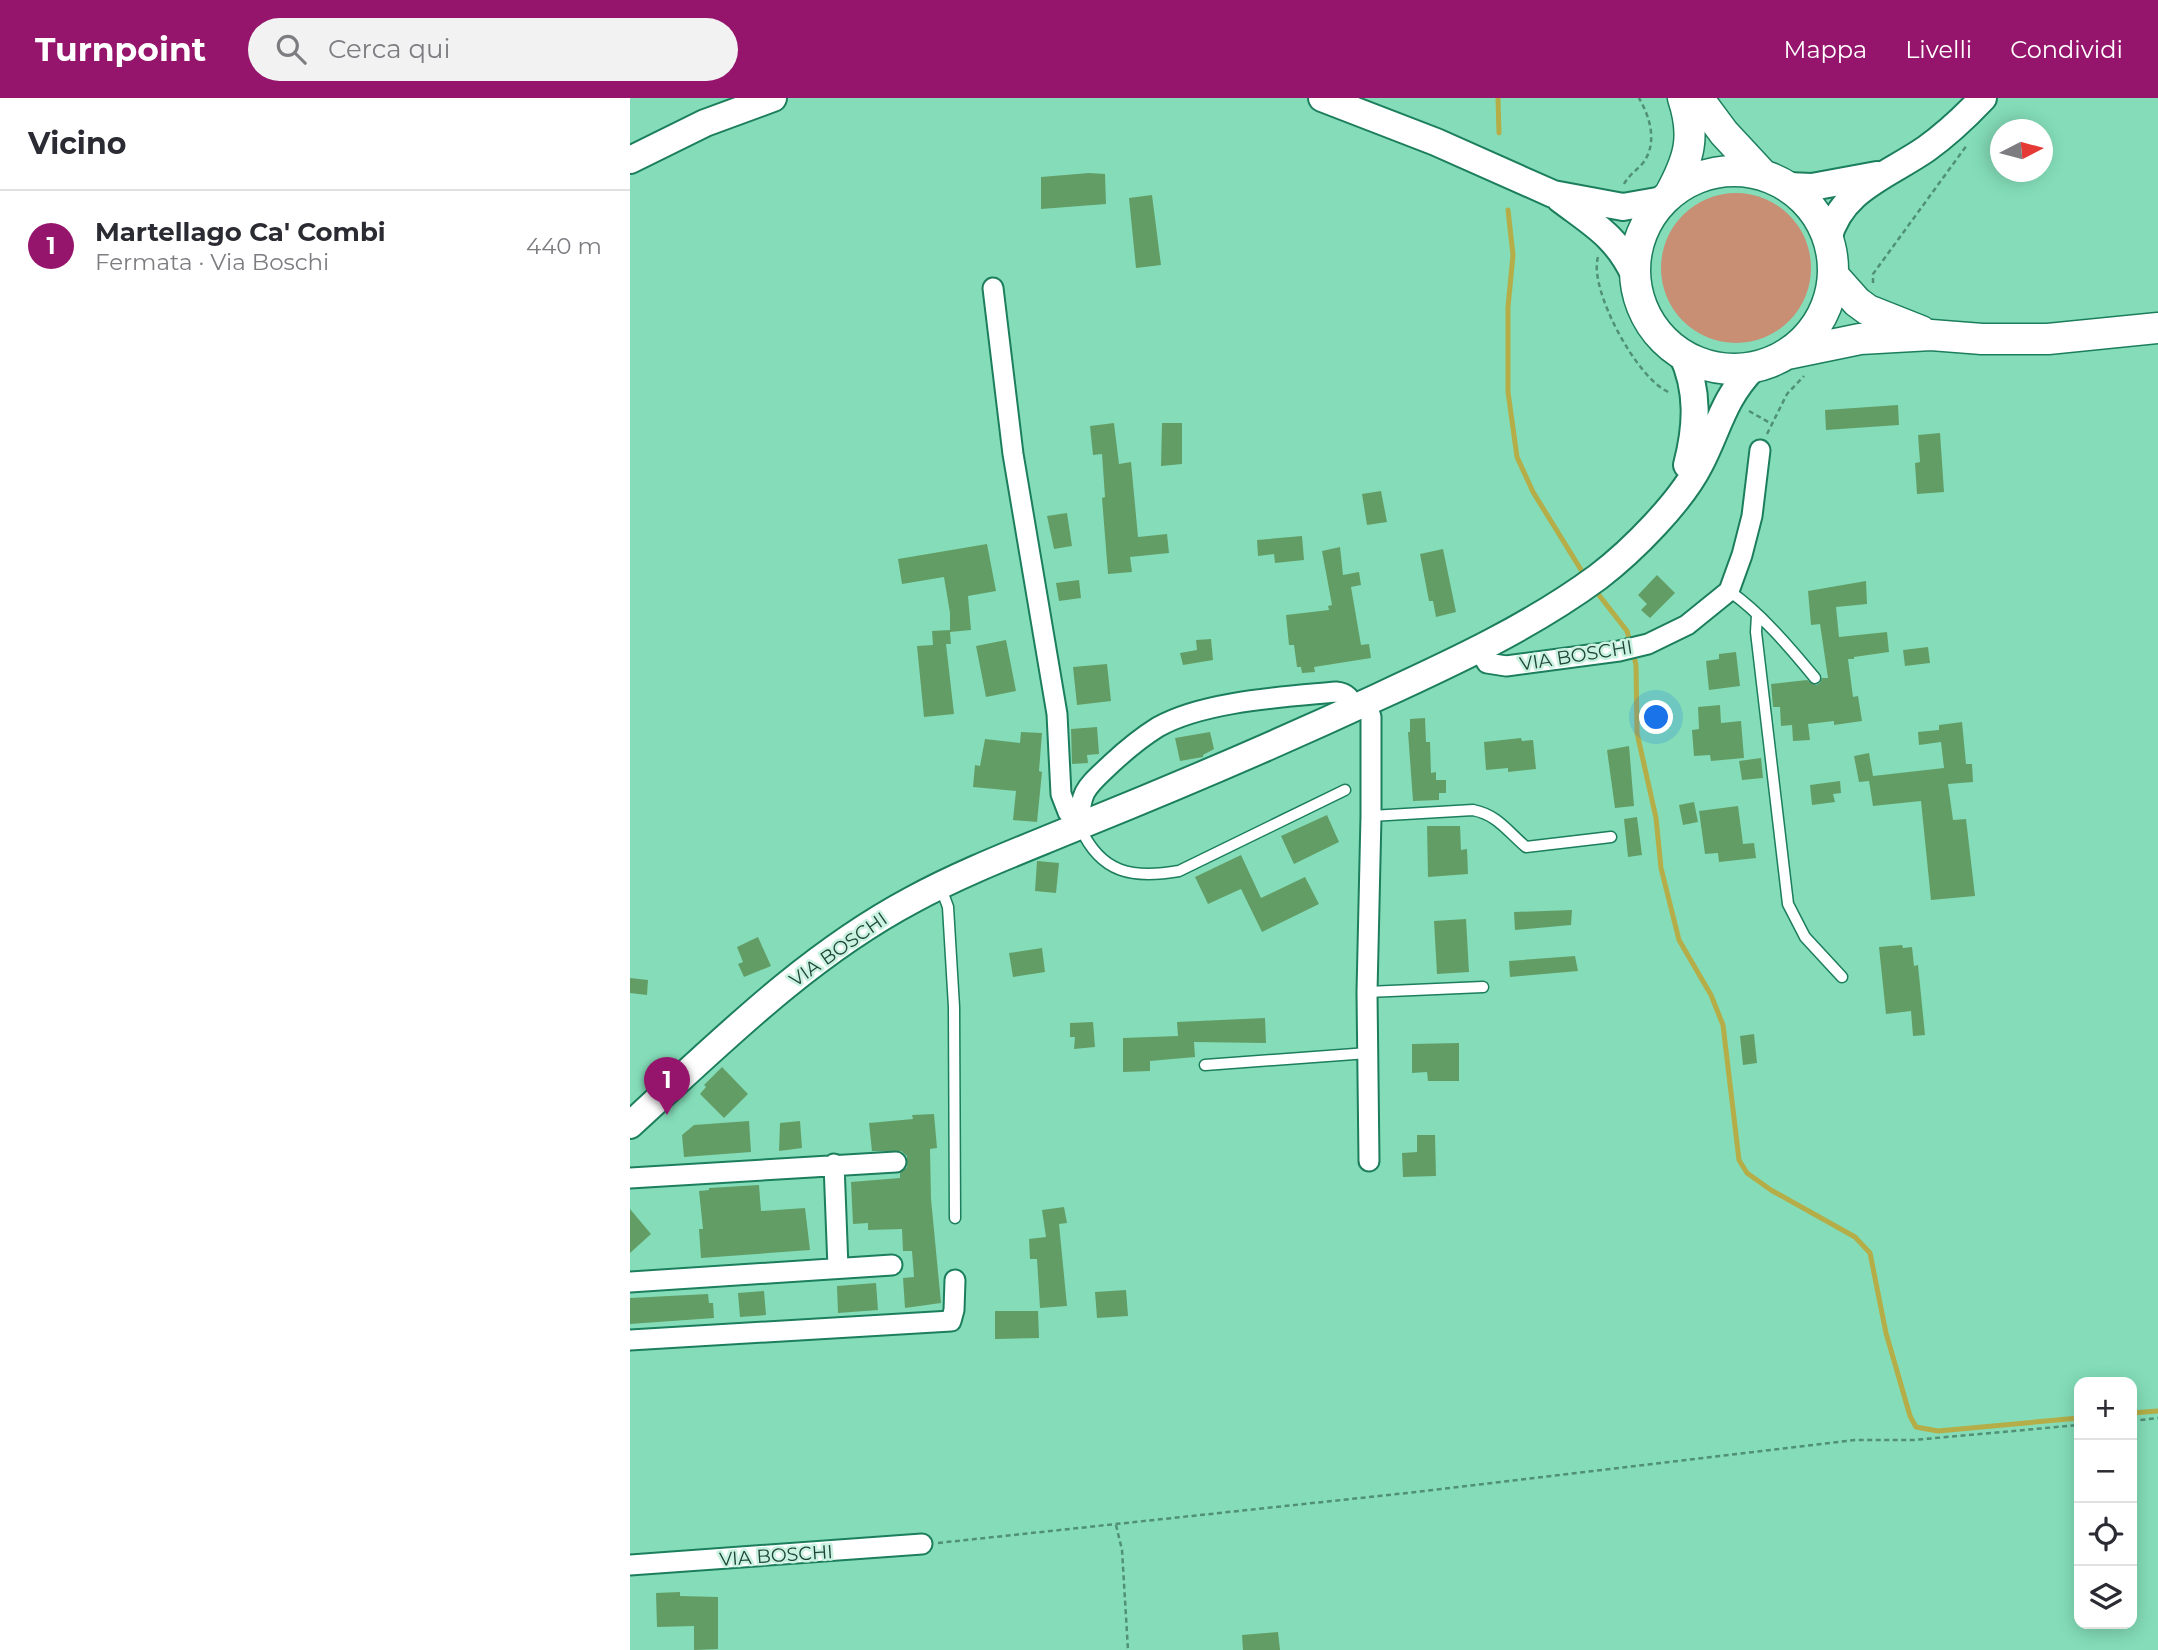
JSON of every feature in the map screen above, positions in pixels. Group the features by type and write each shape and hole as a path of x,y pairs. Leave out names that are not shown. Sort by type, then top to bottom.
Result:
{"main road":[{"path":"630,160 705,123 773,98"},
{"path":"1322,98 1436,142 1553,194 1611,237 1624,252 1634,274 1638,298 1648,320 1663,339 1682,355 1704,365 1729,369 1797,363 1860,339 1931,335 2048,339 2158,328"},
{"path":"1634,274 1642,231 1681,173 1690,148 1691,129 1684,98"},
{"path":"1698,98 1724,133 1775,181 1812,209 1828,239 1833,275 1829,299 1819,320 1805,339 1797,363"},
{"path":"1828,239 1833,220 1846,203 1885,173 1953,129 1983,98"},
{"path":"1553,194 1623,207 1667,197 1698,177 1730,170 1812,187 1885,173"},
{"path":"1833,275 1868,310 1931,335"},
{"name":"VIA BOSCHI","path":"1678,496 1694,439 1695,404 1694,387 1682,355"},
{"name":"VIA BOSCHI","path":"630,1125 803,971 881,917 940,886 1199,777 1479,650 1600,576 1642,537 1678,496 1699,466 1732,391 1754,368"}],"street":[{"path":"993,288 1013,454 1057,714 1061,794 1068,812 1080,826"},
{"path":"1729,591 1752,516 1760,450"},
{"name":"VIA BOSCHI","path":"1479,650 1487,663 1495,666 1619,651 1648,644 1687,625 1729,591"},
{"path":"1080,826 1079,804 1088,786 1124,752 1159,726 1198,711 1267,699 1336,692 1344,693 1361,705 1371,717 1367,992 1369,1161"},
{"path":"630,1178 896,1162"},
{"path":"834,1164 838,1268"},
{"path":"630,1282 892,1265"},
{"path":"630,1340 951,1321 955,1280"},
{"name":"VIA BOSCHI","path":"630,1565 922,1544"}],"lane":[{"path":"1729,591 1788,646 1815,678"},
{"path":"1757,615 1756,632 1788,904 1805,937 1842,977"},
{"path":"1080,826 1086,840 1107,863 1126,872 1150,876 1180,870 1345,790"},
{"path":"1371,816 1473,810 1487,813 1504,824 1526,847 1611,836"},
{"path":"940,886 948,907 954,1007 955,1218"},
{"path":"1367,992 1483,987"},
{"path":"1205,1065 1368,1054"}],"path":[{"path":"1623,192 1629,175 1642,164 1651,145 1650,124 1639,98"},
{"path":"1872,286 1873,274 1968,143"},
{"path":"1600,253 1596,274 1602,296 1613,319 1641,367 1657,385 1676,394"},
{"path":"1760,450 1787,394 1797,363"},
{"path":"1743,407 1771,424"},
{"path":"2137,1420 2158,1418"},
{"path":"922,1544 1474,1486 1855,1440 1914,1440 2074,1425"},
{"path":"1116,1525 1122,1550 1128,1650"}],"shaded area":[{"path":"1736,193 1765,199 1789,215 1805,239 1811,268 1805,297 1789,321 1765,337 1736,343 1707,337 1683,321 1667,297 1661,268 1667,239 1683,215 1707,199"}],"building":[{"path":"1105,174 1106,204 1041,209 1041,177"},
{"path":"1152,195 1161,265 1136,268 1129,198"},
{"path":"1898,405 1899,425 1826,430 1825,410"},
{"path":"1114,423 1119,464 1131,462 1138,537 1167,534 1169,553 1130,557 1132,572 1108,574 1102,498 1105,497 1102,454 1093,455 1090,426"},
{"path":"1162,423 1182,423 1182,464 1161,466"},
{"path":"1940,433 1944,492 1917,494 1915,463 1920,462 1918,435"},
{"path":"1381,491 1387,522 1367,525 1362,494"},
{"path":"1067,513 1072,546 1054,549 1047,516"},
{"path":"1302,536 1304,560 1275,563 1274,554 1258,556 1257,540"},
{"path":"987,544 996,591 968,596 971,630 950,632 951,644 946,644 954,714 924,717 917,646 933,645 932,631 950,630 944,577 902,584 898,559"},
{"path":"1340,547 1343,575 1359,572 1361,585 1351,587 1361,645 1369,644 1371,658 1314,667 1315,672 1302,673 1301,667 1297,667 1294,645 1289,645 1286,615 1329,610 1328,606 1332,605 1322,551"},
{"path":"1443,549 1456,612 1436,617 1433,601 1429,601 1420,554"},
{"path":"1657,575 1675,593 1650,618 1641,610 1647,604 1638,595"},
{"path":"1079,580 1081,598 1059,601 1056,583"},
{"path":"1866,581 1867,604 1836,607 1839,637 1887,632 1889,652 1848,659 1853,697 1858,696 1862,721 1834,725 1834,721 1808,724 1810,740 1793,741 1792,725 1781,726 1780,707 1773,707 1771,684 1807,680 1816,685 1822,678 1828,678 1820,624 1811,625 1808,591"},
{"path":"1211,639 1213,660 1183,665 1180,653 1197,650 1196,640"},
{"path":"1006,640 1016,691 986,697 976,646"},
{"path":"1928,647 1930,663 1905,666 1903,650"},
{"path":"1736,652 1740,686 1709,690 1706,661 1719,659 1719,654"},
{"path":"1107,664 1111,701 1077,705 1073,667"},
{"path":"1720,705 1721,723 1741,721 1744,758 1711,761 1710,755 1694,756 1692,730 1699,729 1698,707"},
{"path":"1425,718 1426,742 1430,742 1431,773 1436,772 1436,780 1446,780 1446,793 1439,793 1439,800 1413,801 1408,732 1410,719"},
{"path":"1962,722 1966,764 1972,764 1973,782 1948,784 1953,820 1966,819 1975,896 1931,900 1921,801 1873,806 1869,781 1859,782 1854,756 1869,753 1873,776 1944,768 1941,742 1919,745 1918,732 1939,730 1939,725"},
{"path":"1097,727 1099,754 1087,755 1088,763 1072,764 1071,729"},
{"path":"1021,732 1042,733 1039,771 1042,772 1037,822 1013,820 1016,791 973,787 975,765 980,766 985,739 1020,743"},
{"path":"1210,732 1214,749 1203,757 1180,761 1175,738"},
{"path":"1521,738 1522,741 1533,740 1536,769 1508,772 1508,768 1486,770 1484,742"},
{"path":"1629,746 1634,806 1615,808 1607,750"},
{"path":"1761,758 1763,778 1742,780 1739,761"},
{"path":"1840,781 1841,793 1833,794 1835,802 1812,805 1810,785"},
{"path":"1694,802 1698,822 1683,825 1679,805"},
{"path":"1738,806 1743,844 1754,843 1756,858 1719,862 1718,853 1705,854 1699,811"},
{"path":"1327,815 1339,842 1294,864 1281,836"},
{"path":"1637,817 1642,855 1628,857 1624,819"},
{"path":"1427,826 1460,826 1461,850 1467,849 1468,874 1428,877"},
{"path":"1241,855 1261,898 1305,877 1319,904 1262,932 1241,889 1208,904 1195,877"},
{"path":"1037,861 1059,863 1056,893 1035,891"},
{"path":"1572,910 1571,925 1515,930 1514,912"},
{"path":"1466,919 1469,972 1437,974 1434,921"},
{"path":"758,937 771,966 744,977 738,964 743,962 737,947"},
{"path":"1902,945 1903,948 1912,947 1914,966 1918,965 1925,1035 1913,1036 1911,1011 1886,1014 1879,947"},
{"path":"1042,948 1045,972 1013,977 1009,953"},
{"path":"1575,956 1578,971 1510,977 1509,961"},
{"path":"630,978 648,980 647,995 630,993"},
{"path":"1265,1018 1266,1043 1194,1042 1195,1057 1150,1061 1150,1071 1123,1072 1123,1038 1178,1036 1177,1022"},
{"path":"1093,1022 1095,1047 1074,1049 1075,1037 1070,1037 1070,1023"},
{"path":"1754,1034 1757,1063 1743,1065 1740,1036"},
{"path":"1459,1043 1459,1081 1428,1081 1427,1072 1412,1073 1412,1044"},
{"path":"722,1067 748,1094 724,1118 700,1094 706,1087 704,1085"},
{"path":"934,1114 937,1148 930,1149 931,1199 941,1303 905,1308 903,1278 914,1277 912,1251 903,1251 902,1229 868,1230 868,1223 853,1224 851,1182 900,1178 900,1173 907,1167 907,1156 901,1151 872,1151 869,1123"},
{"path":"749,1121 751,1152 684,1157 682,1135 694,1125"},
{"path":"800,1121 802,1148 779,1151 780,1123"},
{"path":"1417,1135 1435,1135 1436,1176 1403,1177 1402,1153 1417,1152"},
{"path":"759,1185 761,1211 805,1208 810,1250 701,1258 699,1229 703,1229 699,1191"},
{"path":"1064,1207 1067,1223 1059,1224 1067,1306 1040,1308 1037,1259 1030,1259 1029,1239 1046,1237 1042,1210"},
{"path":"630,1209 651,1234 630,1253"},
{"path":"876,1283 878,1310 838,1313 837,1286"},
{"path":"1126,1290 1128,1316 1097,1318 1095,1292"},
{"path":"764,1291 766,1315 740,1317 738,1293"},
{"path":"708,1294 709,1303 713,1303 714,1318 630,1324 630,1298"},
{"path":"995,1311 1038,1311 1039,1338 995,1339"},
{"path":"680,1592 680,1596 718,1597 718,1649 694,1650 694,1626 657,1627 656,1593"},
{"path":"1278,1632 1280,1650 1243,1650 1242,1635"}],"waterway":[{"path":"1498,98 1499,133"},
{"path":"1508,210 1513,255 1508,307 1508,392 1517,457 1533,492 1583,573"},
{"path":"1595,590 1627,631 1630,642"},
{"path":"1633,652 1636,665 1637,733 1656,818 1661,868 1679,940 1711,995 1723,1025 1739,1160 1747,1173 1771,1190 1855,1237 1870,1253 1886,1333 1910,1416 1916,1427 1938,1431 2074,1418"},
{"path":"2137,1413 2158,1411"}],"place":[{"name":"Martellago Ca' Combi","path":"667,1115"}]}
